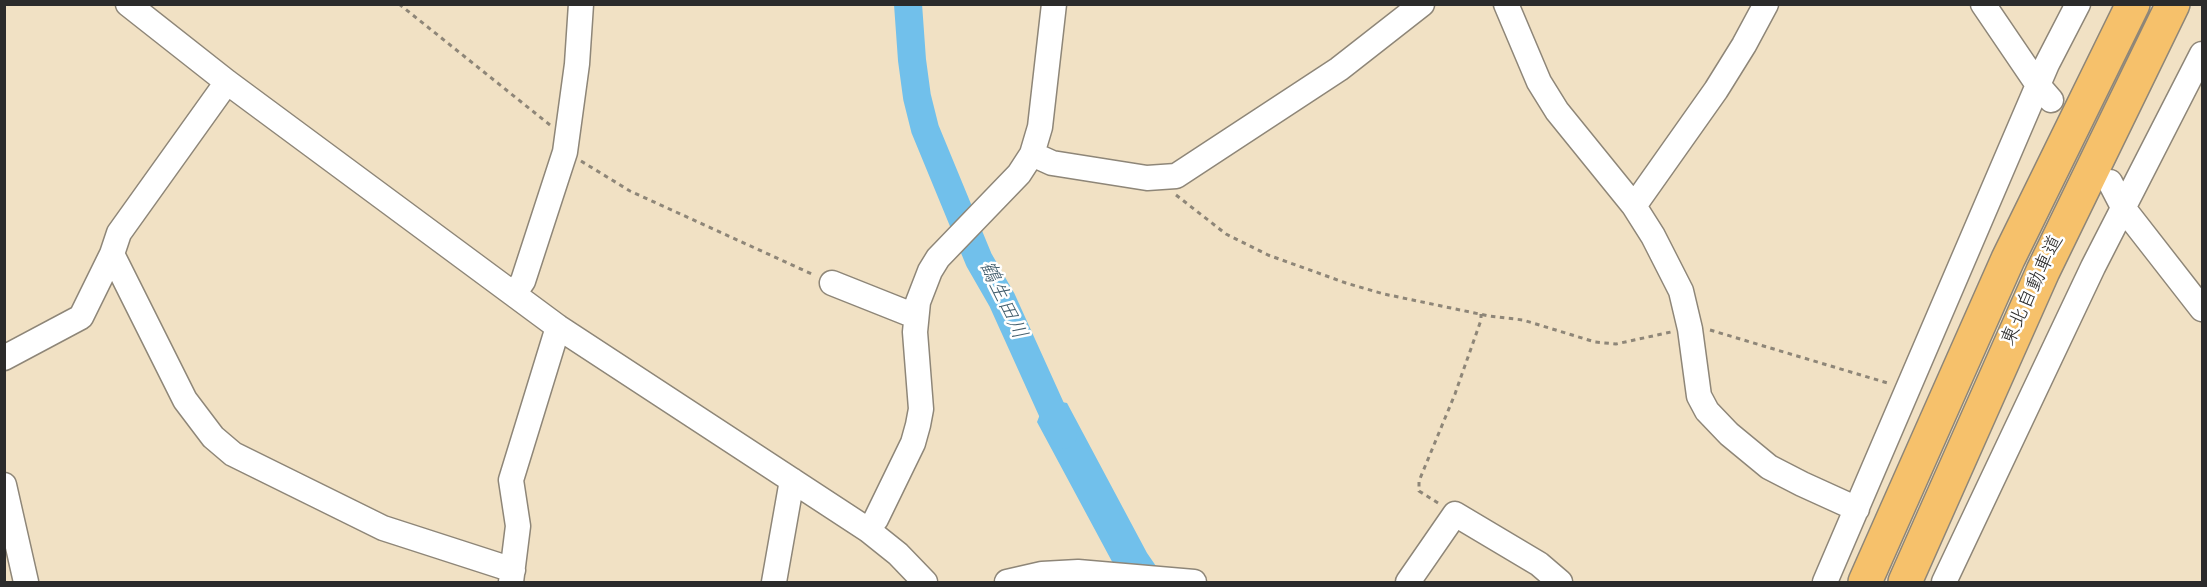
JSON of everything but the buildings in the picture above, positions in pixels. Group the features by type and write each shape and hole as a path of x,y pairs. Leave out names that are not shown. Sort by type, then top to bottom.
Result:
{"highway":[{"name":"東北自動車道","path":"1865,582 2008,259 2133,4"},
{"name":"東北自動車道","path":"1905,582 2043,271 2173,4"}],"street":[{"path":"128,4 227,81 558,327 868,530 898,554 925,582"},
{"path":"514,294 523,281 566,146 577,64 581,4"},
{"path":"868,530 876,519 914,443 920,417 921,389 915,350 915,316 930,271 950,244 1019,174 1032,154 1040,127 1054,4"},
{"path":"1032,154 1052,163 1147,178 1160,179 1176,176 1339,69 1422,4"},
{"path":"1506,4 1539,82 1557,111 1634,206 1653,236 1681,291 1690,329 1699,396 1707,411 1729,434 1769,467 1857,509"},
{"path":"1634,206 1716,90 1766,4"},
{"path":"1983,4 2045,93"},
{"path":"1825,582 1907,388 2045,93 2078,4"},
{"path":"1944,582 2093,267 2202,54"},
{"path":"4,358 81,317 112,254 118,233 227,81"},
{"path":"2110,182 2124,209 2202,309"},
{"path":"112,254 184,400 213,437 233,454 383,528 512,576 518,526 511,480 558,327"},
{"path":"832,283 915,316"},
{"path":"774,582 792,480"},
{"path":"4,485 26,582"},
{"path":"1408,582 1455,514 1539,564 1560,582"},
{"path":"1007,582 1057,572 1182,581"}],"path":[{"path":"399,4 566,146 630,191 832,283"},
{"path":"1160,179 1169,190 1226,234 1268,255 1355,286 1481,314 1523,320 1595,342 1616,344 1679,329 1721,332 1907,388"},
{"path":"1455,514 1419,491 1418,487 1455,394 1481,320 1481,314"}],"water":[{"path":"1046,399 1067,403 1147,553 1167,582 1123,582 1037,422"}],"waterway":[{"name":"鶴生田川","path":"908,4 917,97 925,129 979,260 1002,300 1063,435"}]}
